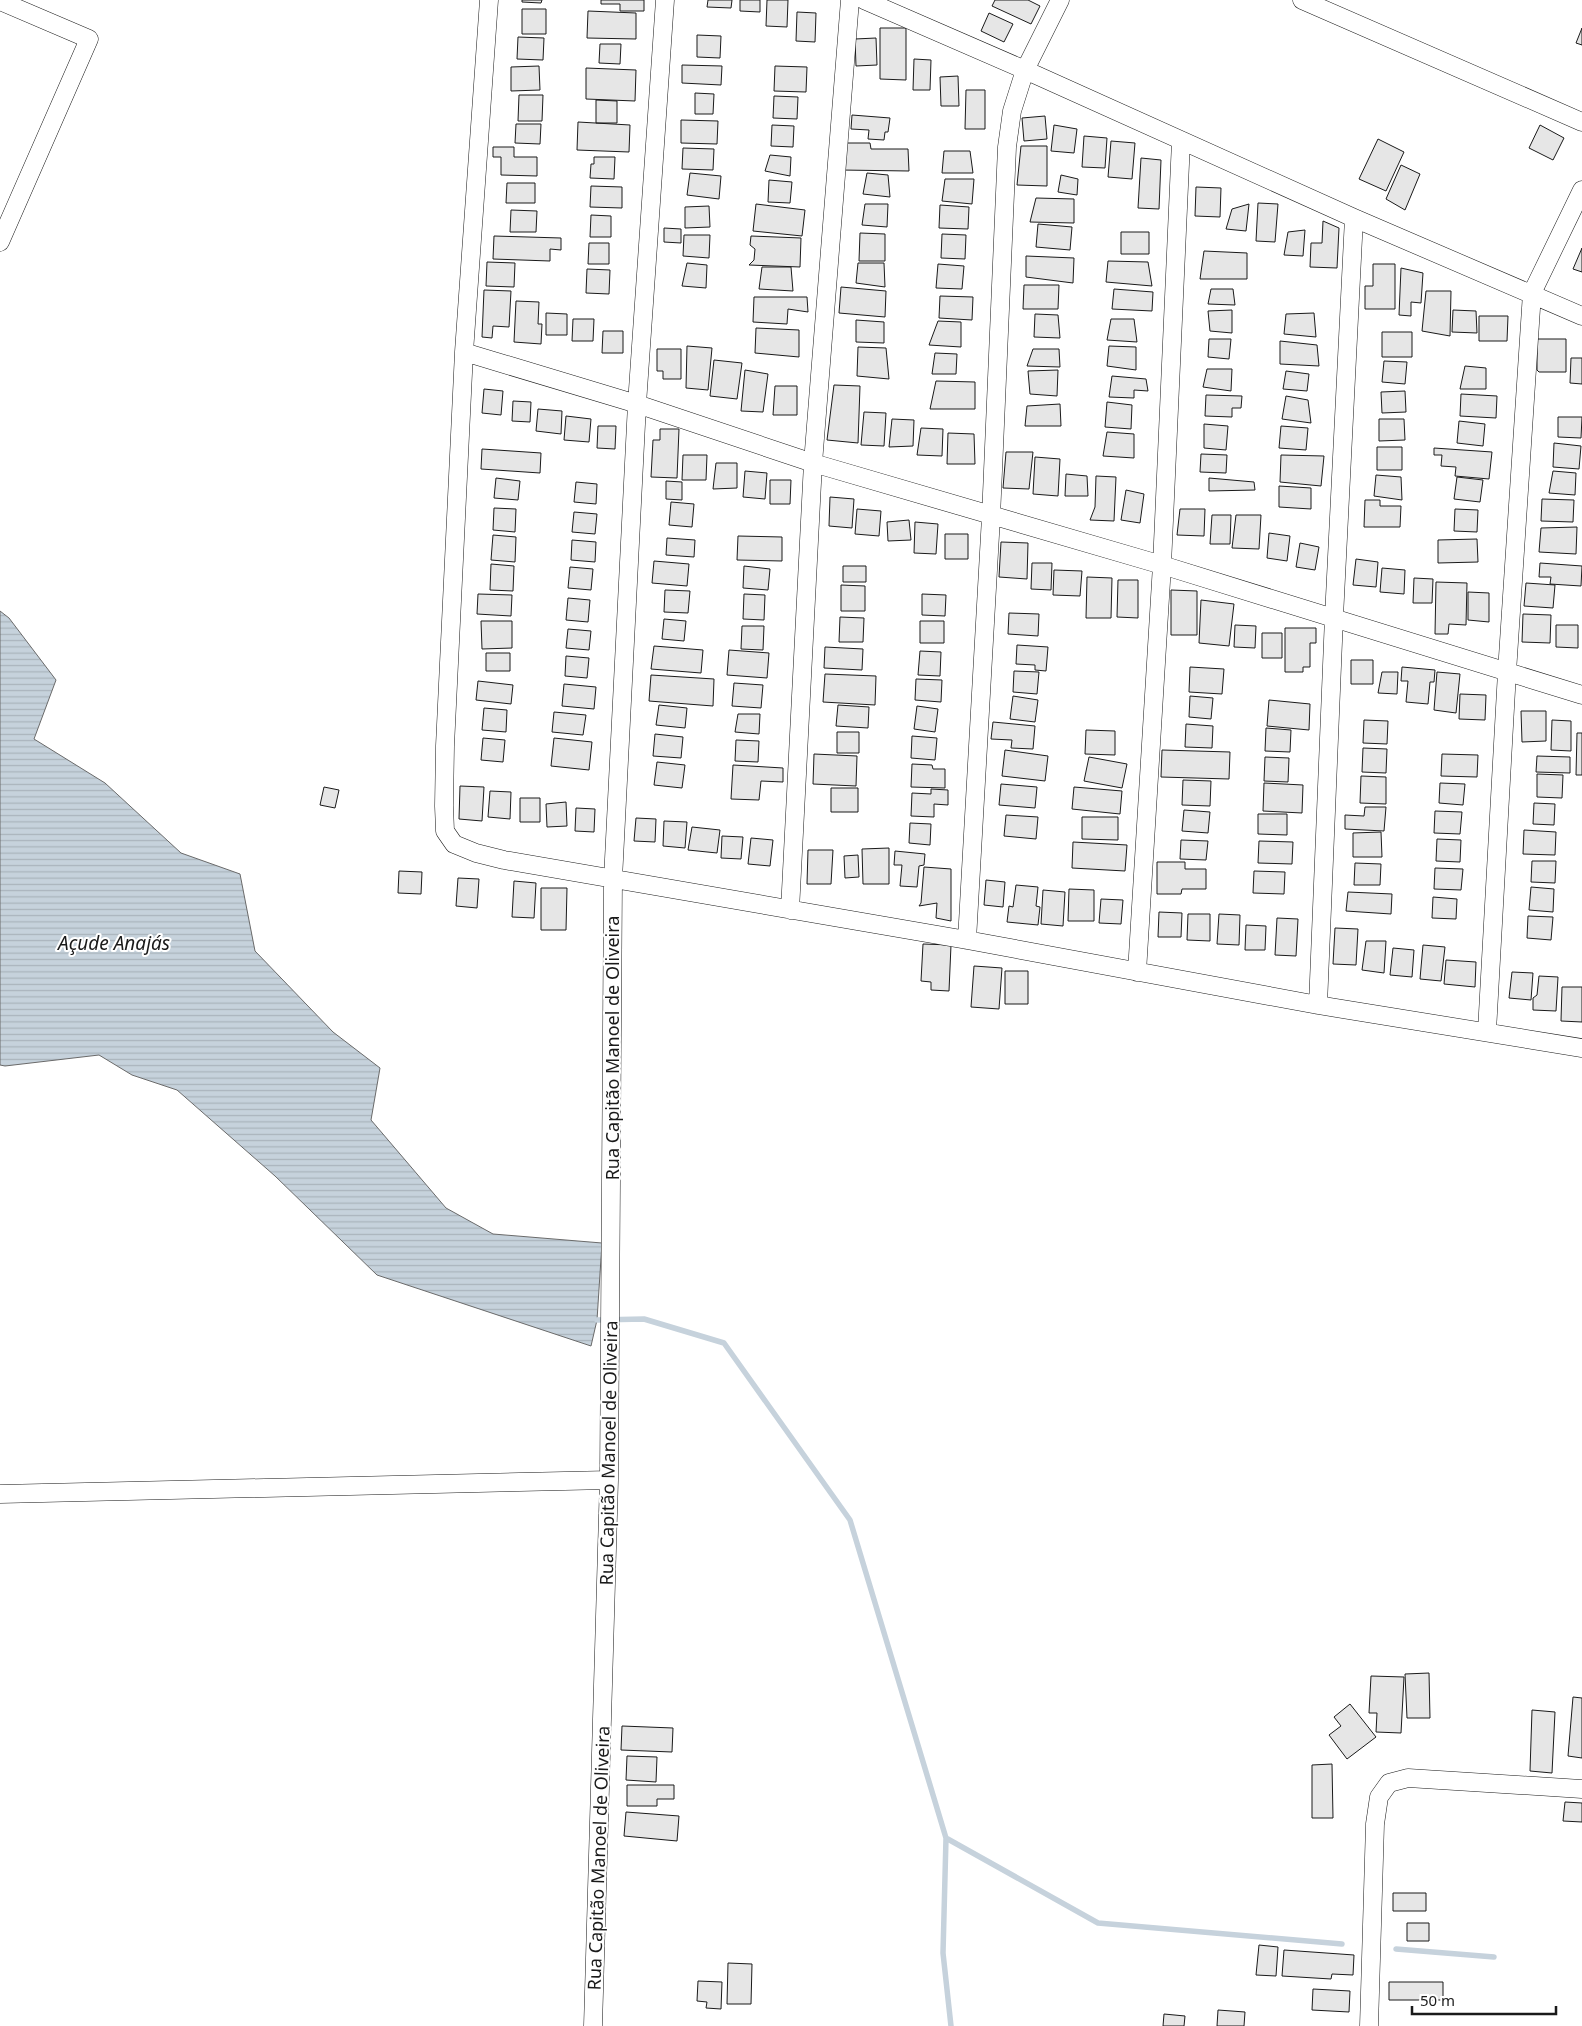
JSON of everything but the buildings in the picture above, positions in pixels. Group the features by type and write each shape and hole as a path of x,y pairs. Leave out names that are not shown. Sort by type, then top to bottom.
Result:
{"street":[{"path":"488,0 464,352 445,746 445,831 454,844 476,853 504,860 613,880 967,940 1318,1005 1582,1048"},
{"name":"Rua Capitão Manoel de Oliveira","path":"593,2026 608,1480 613,880 637,404 665,0"},
{"path":"790,910 813,463 850,0"},
{"path":"864,0 1354,218 1582,316"},
{"path":"967,940 991,517 1007,148 1012,112 1025,70 1060,0"},
{"path":"1302,0 1582,122"},
{"path":"0,1 89,40 0,242"},
{"path":"1137,972 1162,565 1181,141"},
{"path":"1487,1032 1507,672 1532,293 1582,190"},
{"path":"1318,1005 1334,617 1354,218"},
{"path":"464,352 637,404 813,463 1334,617 1582,696"},
{"path":"0,1494 608,1480"},
{"path":"1368,2026 1375,1824 1379,1797 1389,1783 1408,1778 1444,1779 1582,1789"}],"water":[{"name":"Açude Anajás","path":"0,611 9,618 56,680 34,739 105,783 181,853 240,874 255,951 333,1032 380,1068 371,1120 446,1208 493,1234 602,1243 597,1320 591,1346 377,1275 275,1176 177,1090 132,1075 99,1055 0,1065"}],"waterway":[{"path":"597,1320 644,1319 724,1343 850,1520 946,1838 1098,1923 1342,1944"},
{"path":"946,1838 943,1953 951,2026"},
{"path":"1396,1949 1494,1957"}]}
